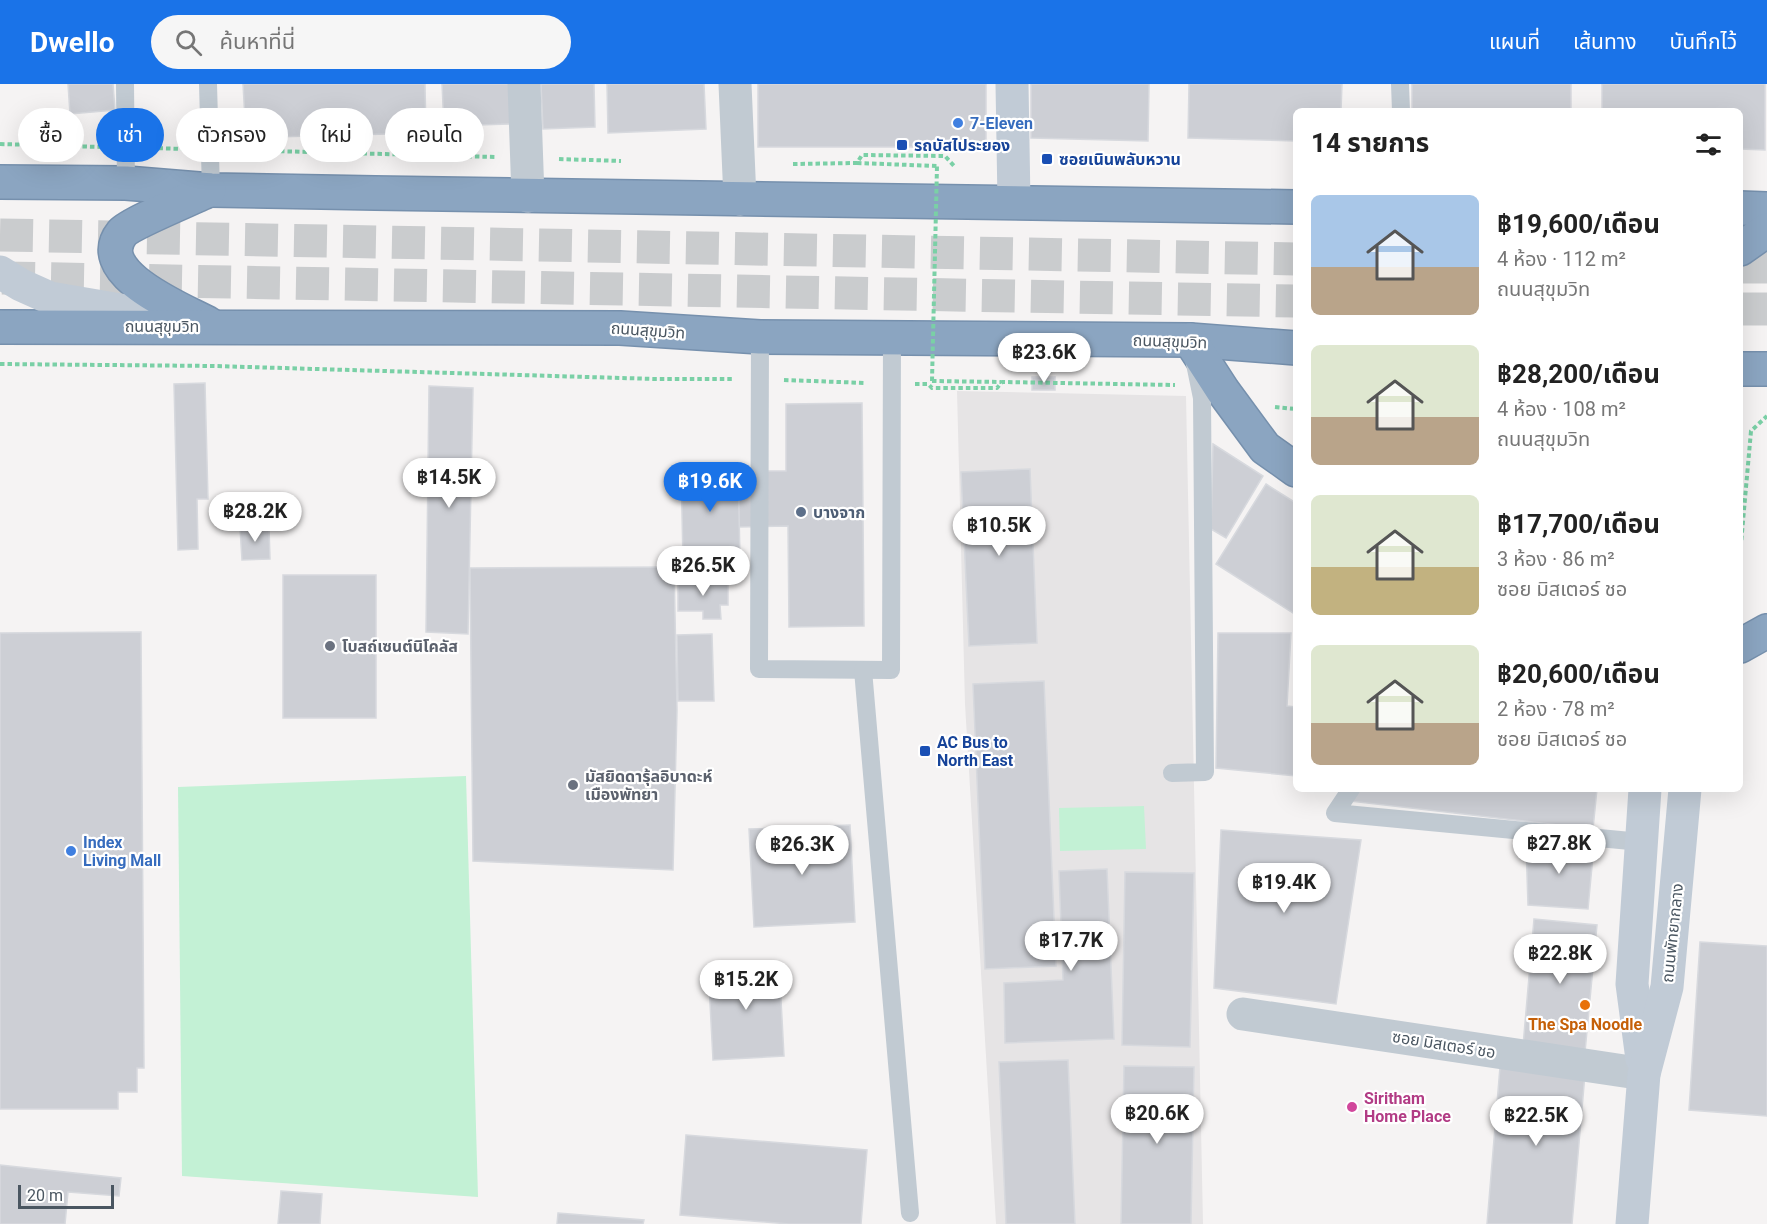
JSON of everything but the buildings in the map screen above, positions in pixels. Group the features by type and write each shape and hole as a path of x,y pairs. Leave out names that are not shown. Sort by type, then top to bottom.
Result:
{"highway":[{"path":"0,182 126,183 211,190 1293,207"},
{"path":"211,190 136,224 122,233 115,250 120,267 136,284 213,326"},
{"path":"1743,208 1767,209"},
{"path":"1743,247 1767,230"},
{"name":"ถนนสุขุมวิท","path":"0,327 620,328 760,337 1190,340 1293,348"},
{"path":"1190,340 1223,392 1265,448 1293,468"},
{"path":"1252,346 1293,354"},
{"path":"1743,369 1767,369"},
{"path":"1743,644 1767,631"}],"main road":[{"path":"1012,84 1014,202"},
{"path":"0,272 50,298 213,326"},
{"name":"ถนนพัทยากลาง","path":"1644,1074 1632,984 1645,792"},
{"name":"ถนนพัทยากลาง","path":"1632,1224 1644,1074 1667,987 1685,792"}],"street":[{"path":"524,84 528,196"},
{"path":"735,84 740,199"},
{"name":"ซอย มิสเตอร์ ชอ","path":"1243,1014 1644,1074"}],"lane":[{"path":"125,84 125,108"},
{"path":"208,84 209,108"},
{"path":"1400,84 1401,108"},
{"path":"126,162 126,183"},
{"path":"210,162 211,190"},
{"path":"760,337 759,669 862,670 891,670 892,338"},
{"path":"1172,773 1205,772 1202,398 1190,340"},
{"path":"862,670 910,1213"},
{"path":"1349,792 1335,813 1641,842"}],"path":[{"path":"0,144 96,146"},
{"path":"288,152 630,161"},
{"path":"857,163 862,155 945,156 954,166 1013,168"},
{"path":"739,164 857,163 937,166 932,381 1199,386"},
{"path":"0,364 214,366 656,379 760,379 928,384 932,388 997,388 1002,382"},
{"path":"1743,521 1751,431 1767,416"}],"shaded area":[{"path":"957,391 1186,396 1203,1224 996,1224 965,704"}],"green space":[{"path":"466,776 478,1197 182,1176 178,787"},
{"path":"1144,806 1146,849 1060,851 1059,808"}],"tunnel":[{"path":"0,235 1293,259"},
{"path":"1743,267 1767,267"},
{"path":"2,278 1293,301"},
{"path":"1743,309 1767,309"}],"place":[{"name":"7-Eleven","path":"958,123"},
{"name":"รถบัสไประยอง","path":"902,145"},
{"name":"ซอยเนินพลับหวาน","path":"1047,159"},
{"name":"บางจาก","path":"801,512"},
{"name":"โบสถ์เซนต์นิโคลัส","path":"330,646"},
{"name":"AC Bus to North East","path":"925,751"},
{"name":"มัสยิดดารุ้ลอิบาดะห์ เมืองพัทยา","path":"573,785"},
{"name":"Index Living Mall","path":"71,851"},
{"name":"The Spa Noodle","path":"1585,1005"},
{"name":"Siritham Home Place","path":"1352,1107"}]}
